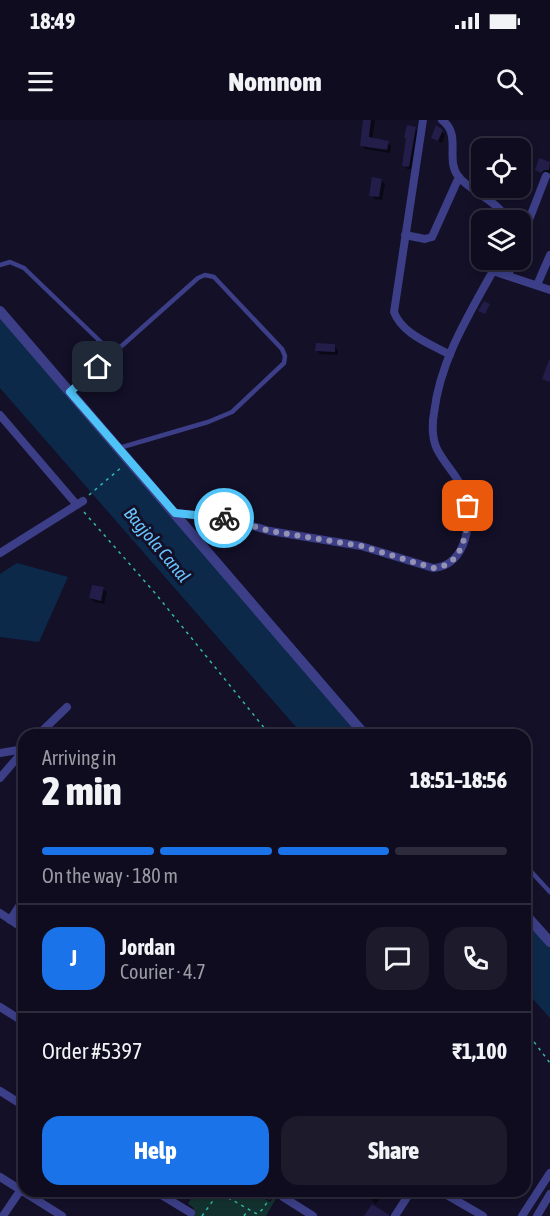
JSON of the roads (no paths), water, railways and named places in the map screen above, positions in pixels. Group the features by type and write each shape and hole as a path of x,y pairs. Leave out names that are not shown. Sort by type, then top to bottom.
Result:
{"street":[{"path":"423,120 394,312 398,322 406,329 450,355"},
{"path":"442,120 452,132 453,160 459,177 502,210"},
{"path":"531,215 546,176"},
{"path":"405,235 425,239 432,237 459,177"},
{"path":"537,285 550,255"},
{"path":"508,275 510,270"},
{"path":"175,513 225,518 270,531 361,546 421,566 444,568 453,562 461,550 467,527 468,506 458,479 437,450 434,438 434,413 450,355 463,322 493,271 550,290"},
{"path":"0,311 119,448 127,462 175,513 360,729"},
{"path":"0,415 80,503 0,553"},
{"path":"44,729 67,707"},
{"path":"0,753 18,750"},
{"path":"0,778 18,756"},
{"path":"10,920 18,908"},
{"path":"0,913 18,925"},
{"path":"531,921 550,942"},
{"path":"0,1007 18,1018"},
{"path":"0,1091 18,1102"},
{"path":"522,1216 550,1173"},
{"path":"0,1177 18,1185"},
{"path":"3,1216 18,1193"},
{"path":"537,1216 550,1194"},
{"path":"36,1197 62,1216"},
{"path":"165,1197 191,1213"},
{"path":"283,1197 313,1216"},
{"path":"395,1216 407,1197"},
{"path":"450,1197 483,1216"}],"lane":[{"path":"0,265 10,262 24,268 105,346"},
{"path":"70,392 198,278 205,275 214,277 282,349 285,356 284,363 232,412 208,422 119,448"},
{"path":"531,871 550,892"}],"water":[{"name":"Bagjola Canal","path":"0,308 367,729 298,729 0,388"},
{"path":"17,563 68,577 39,642 0,637 0,574"},
{"path":"531,917 550,939 550,1018 531,997"}]}
